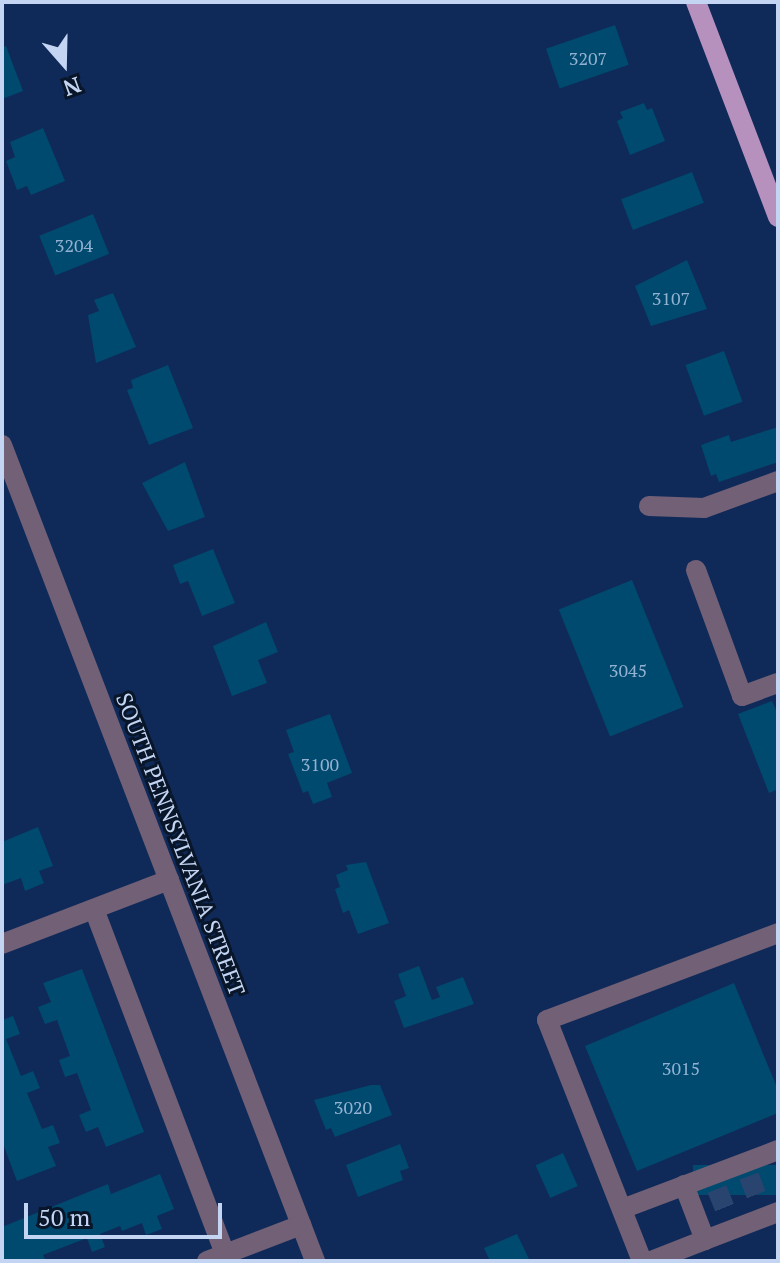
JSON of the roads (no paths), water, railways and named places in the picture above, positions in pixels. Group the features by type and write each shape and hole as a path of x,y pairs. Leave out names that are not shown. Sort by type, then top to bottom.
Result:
{"main road":[{"path":"696,2 778,217"}],"street":[{"name":"SOUTH PENNSYLVANIA STREET","path":"2,445 315,1261"},
{"path":"649,506 704,508 778,481"},
{"path":"696,570 742,696 778,683"},
{"path":"2,944 169,880"},
{"path":"94,909 220,1259 301,1225"},
{"path":"642,1261 547,1020 778,933"},
{"path":"622,1209 684,1185 714,1182 776,1155"},
{"path":"684,1185 705,1240"},
{"path":"651,1261 705,1240 731,1222 767,1210"}],"tunnel":[{"path":"749,1176 759,1202"},
{"path":"717,1189 728,1216"}]}
